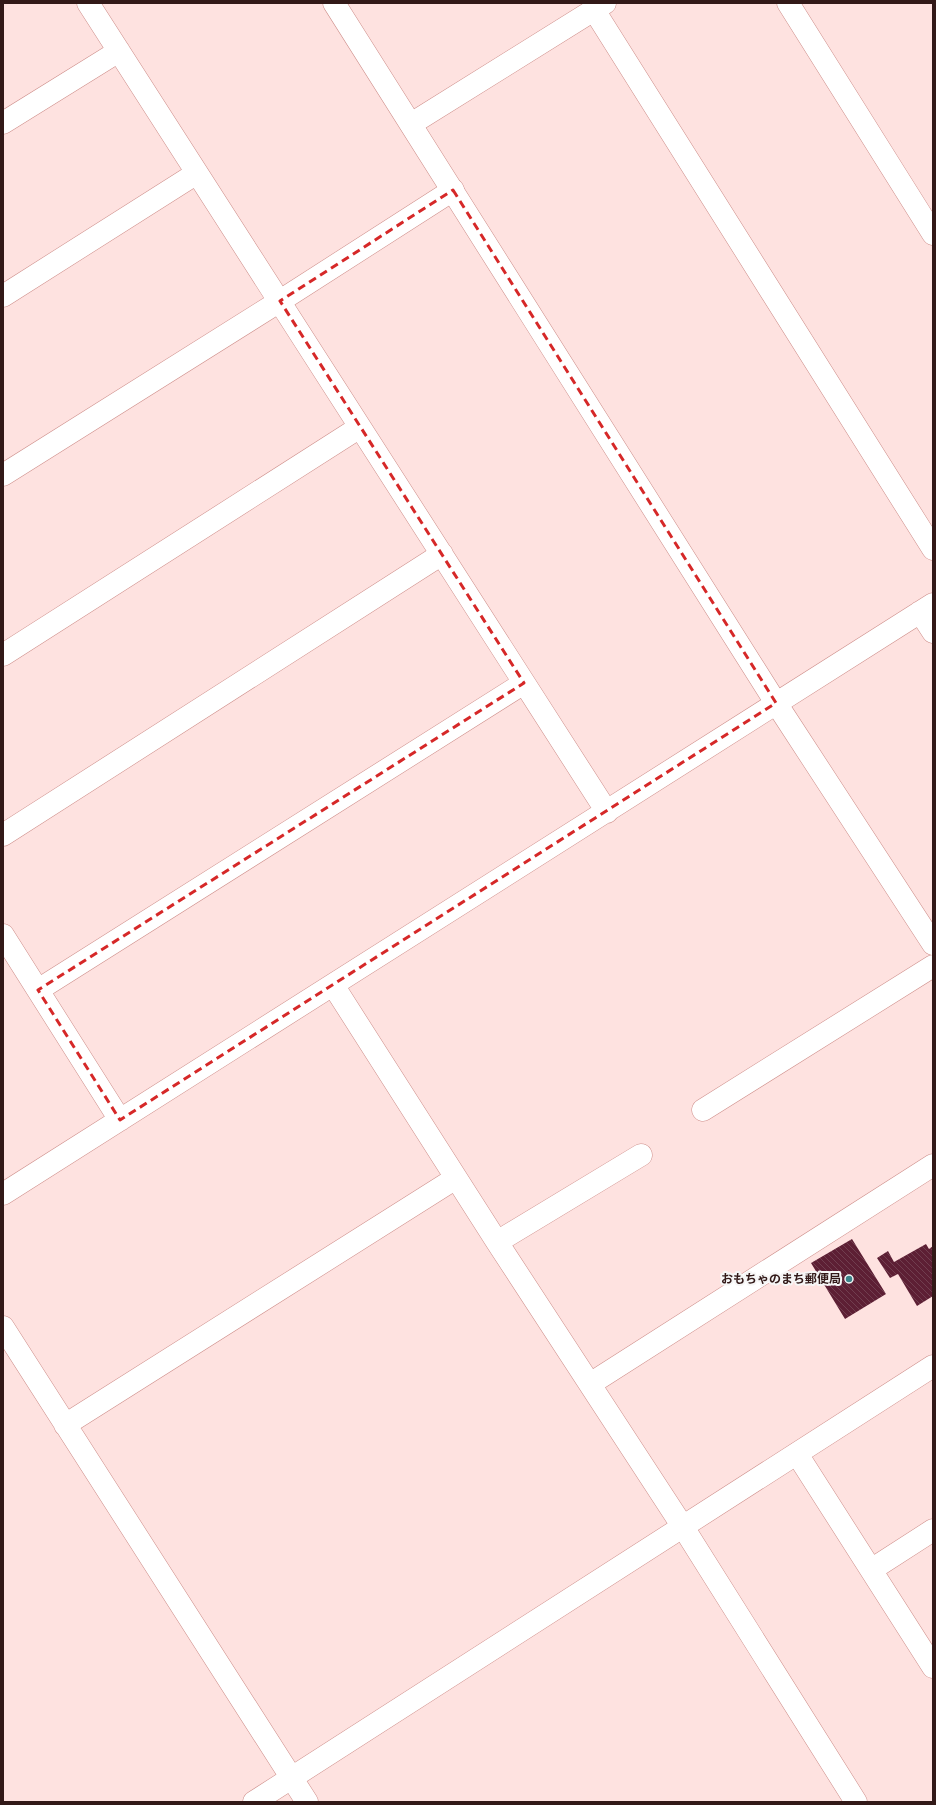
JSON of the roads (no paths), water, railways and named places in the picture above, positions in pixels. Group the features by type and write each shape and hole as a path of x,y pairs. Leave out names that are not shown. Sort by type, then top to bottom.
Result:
{"street":[{"path":"88,3 607,812"},
{"path":"334,3 776,703 933,944"},
{"path":"788,3 933,234"},
{"path":"411,124 599,7 933,550"},
{"path":"3,123 119,51"},
{"path":"3,296 197,173"},
{"path":"3,475 280,301 453,190"},
{"path":"3,655 360,427"},
{"path":"3,835 442,554"},
{"path":"3,1194 927,608 933,632"},
{"path":"38,990 524,683"},
{"path":"3,935 120,1120"},
{"path":"703,1110 933,966"},
{"path":"333,985 497,1242 683,1527 856,1802"},
{"path":"497,1242 641,1156"},
{"path":"590,1384 933,1165"},
{"path":"66,1425 456,1178"},
{"path":"7,1341 66,1425 307,1802"},
{"path":"254,1802 933,1366"},
{"path":"797,1454 933,1667"},
{"path":"871,1570 933,1530"}],"place":[{"name":"おもちゃのまち郵便局","path":"849,1279"}]}
